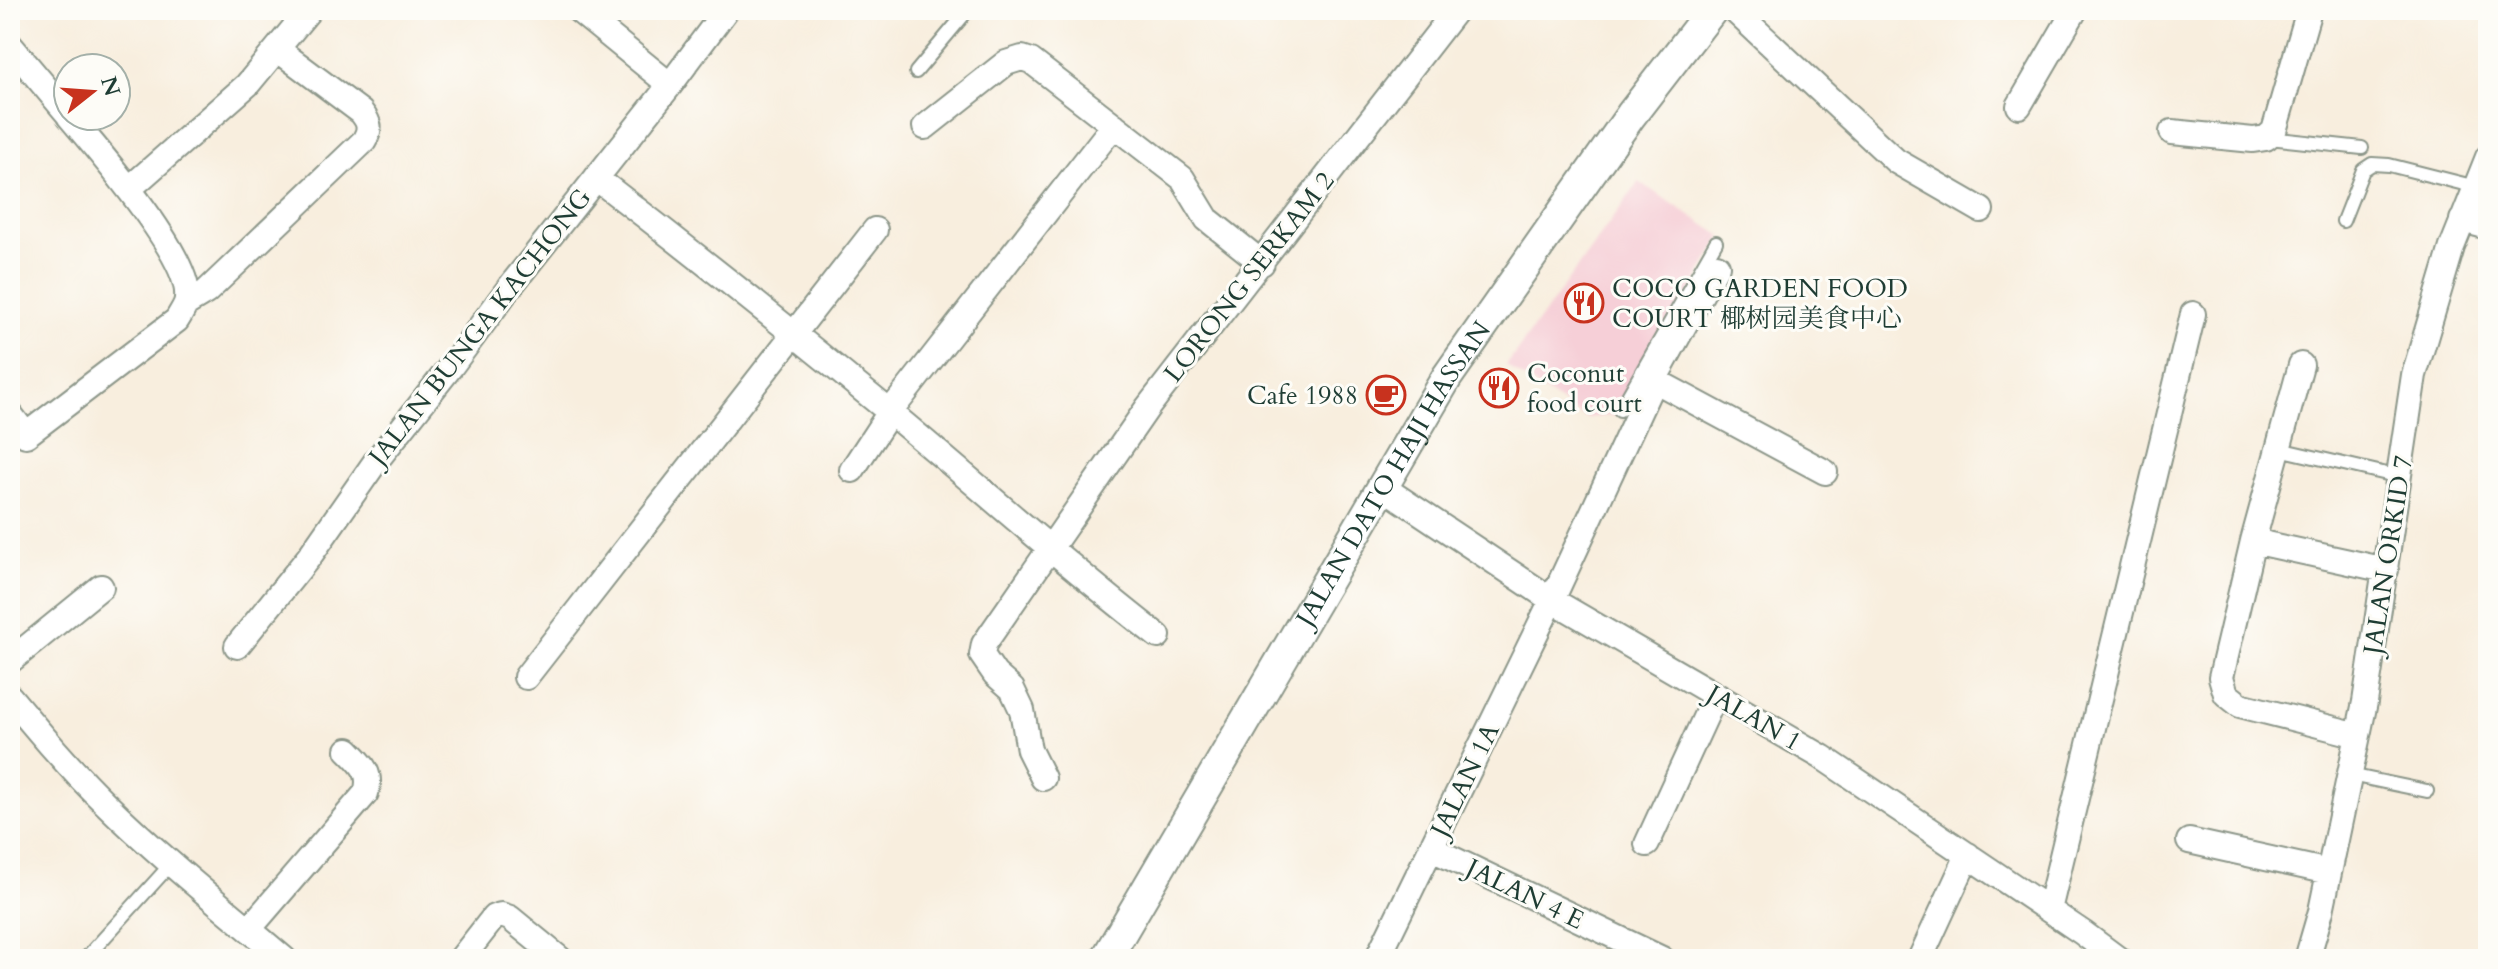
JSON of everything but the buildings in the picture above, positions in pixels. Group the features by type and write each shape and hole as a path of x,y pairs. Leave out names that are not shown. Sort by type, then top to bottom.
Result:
{"street":[{"path":"130,188 247,85 309,10"},
{"path":"578,10 670,85"},
{"name":"JALAN BUNGA KACHONG","path":"237,646 309,557 368,472 726,10"},
{"name":"LORONG SERKAM 2","path":"1043,778 1029,750 1022,710 1012,689 995,674 982,655 984,644 1148,407 1456,10"},
{"name":"JALAN DATO HAJI HASSAN","path":"1106,959 1476,332 1631,115 1712,10"},
{"path":"1734,10 1896,161 1981,210"},
{"path":"2019,106 2075,10"},
{"path":"2172,132 2253,140 2266,138 2274,131 2309,10"},
{"path":"10,45 52,95"},
{"path":"186,304 206,292 364,141 370,131 368,120 361,112 277,49"},
{"path":"925,127 1006,63 1022,58 1031,61 1182,178 1207,219 1262,263"},
{"path":"852,470 890,412 1114,125"},
{"path":"10,414 18,443 177,320 186,304 186,283 178,266 130,188 83,132"},
{"name":"JALAN ORKID 7","path":"2307,959 2358,735 2414,375 2462,220 2488,157"},
{"path":"596,178 717,271 890,412 1049,550 1158,636"},
{"path":"2462,220 2488,227"},
{"path":"526,677 875,230"},
{"name":"JALAN 1A","path":"1377,959 1552,600 1688,305 1716,254"},
{"path":"2049,910 2193,314"},
{"path":"2301,365 2253,541 2221,677 2226,694 2240,705 2358,735"},
{"path":"1654,380 1825,472"},
{"name":"JALAN 1","path":"1384,488 1552,600 1822,757 2118,959"},
{"path":"2253,541 2386,570"},
{"path":"10,661 101,587"},
{"path":"1647,844 1715,696"},
{"path":"10,697 53,749 104,802 171,864 284,959"},
{"path":"249,929 366,793 368,776 364,765 348,750"},
{"path":"2189,841 2329,872"},
{"name":"JALAN 4 E","path":"1432,849 1650,957"},
{"path":"1920,959 1968,855"},
{"path":"461,959 494,917 501,915 510,918 560,959"}],"lane":[{"path":"916,72 968,10"},
{"path":"2266,138 2362,148"},
{"path":"2343,221 2363,170 2372,164 2389,165 2476,187"},
{"path":"1620,410 1688,305"},
{"path":"2279,449 2400,477"},
{"path":"2350,775 2427,791"},
{"path":"85,959 171,864"}],"shaded area":[{"path":"1639,182 1722,236 1621,415 1586,418 1506,366"}],"place":[{"name":"COCO GARDEN FOOD COURT 椰树园美食中心","path":"1584,303"},
{"name":"Coconut food court","path":"1499,388"},
{"name":"Cafe 1988","path":"1386,395"}]}
